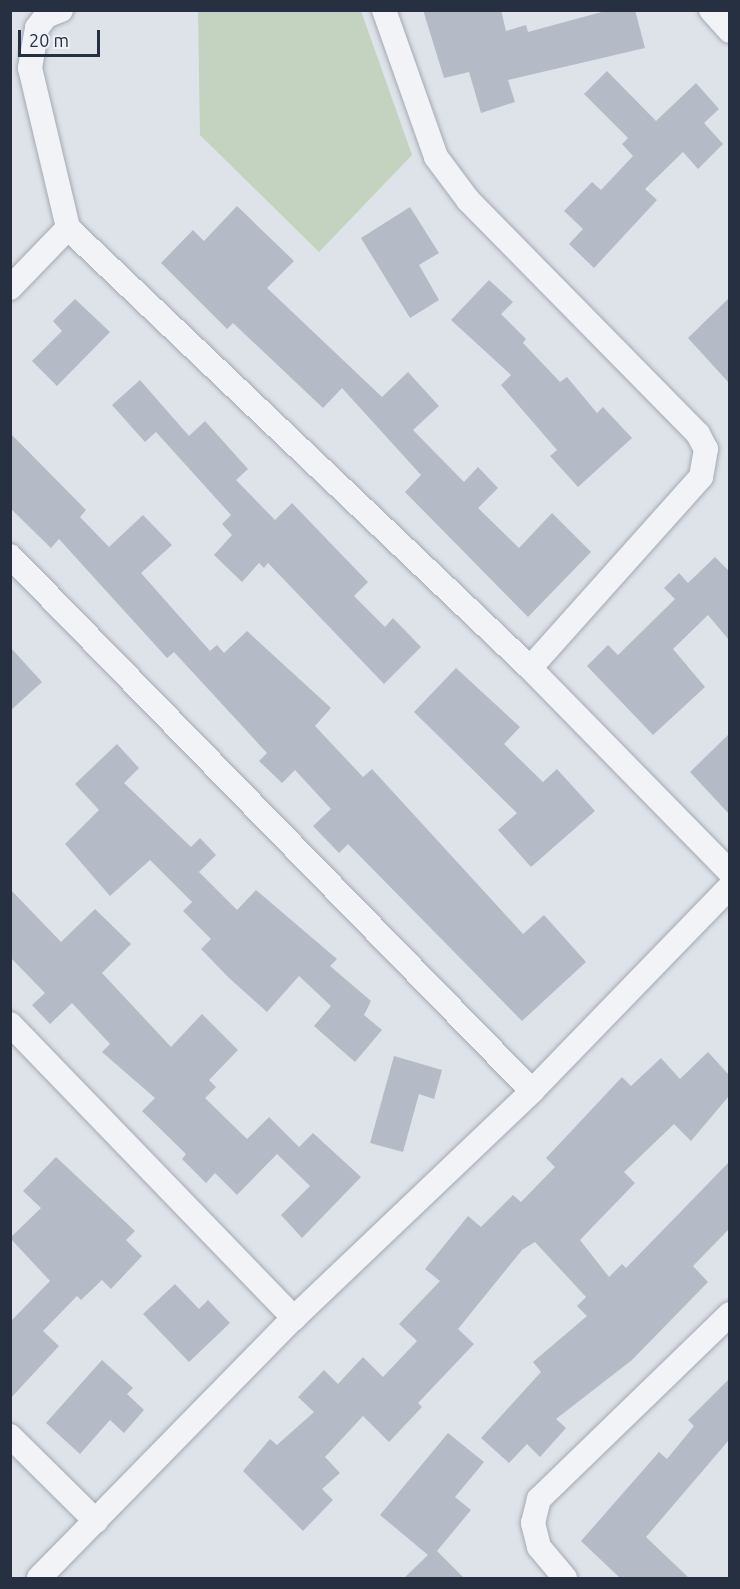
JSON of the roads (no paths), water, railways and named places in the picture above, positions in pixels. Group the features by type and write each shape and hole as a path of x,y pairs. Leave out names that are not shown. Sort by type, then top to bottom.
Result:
{"street":[{"path":"61,10 46,16 37,28 30,68 68,228 530,668 729,872"},
{"path":"384,10 436,157 468,200 699,434 706,449 701,477 530,668"},
{"path":"711,10 729,31"},
{"path":"10,288 68,228"},
{"path":"10,556 532,1091"},
{"path":"39,1578 294,1318 532,1091 729,887"},
{"path":"10,1024 294,1318"},
{"path":"565,1578 539,1547 533,1522 539,1499 729,1314"},
{"path":"10,1436 96,1521"}]}
